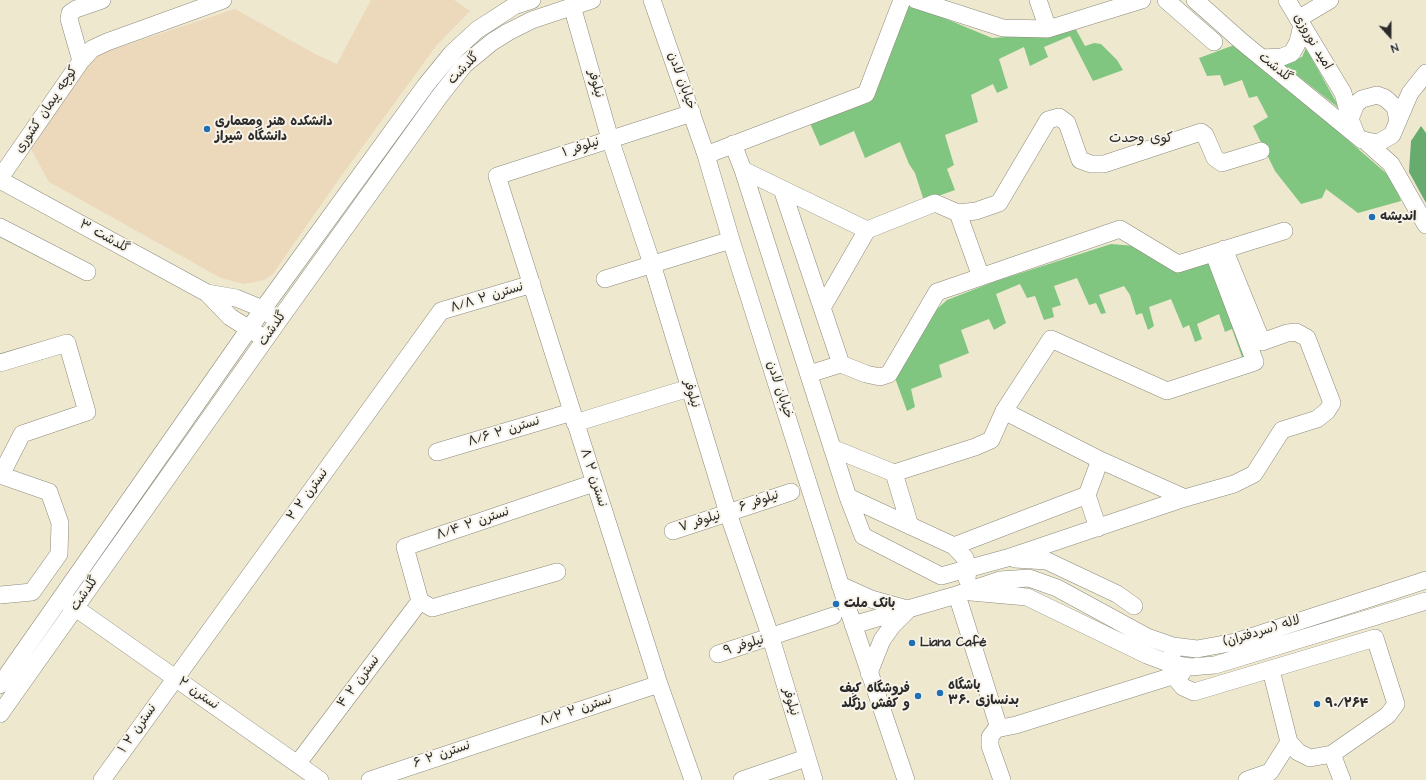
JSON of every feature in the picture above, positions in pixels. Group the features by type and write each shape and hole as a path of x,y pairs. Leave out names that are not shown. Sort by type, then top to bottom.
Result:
{"street":[{"name":"کوچه پیمان کشوری","path":"81,61 69,19 70,13 76,9 102,0"},
{"name":"کوچه پیمان کشوری","path":"0,179 81,61 92,49 107,42 223,0"},
{"name":"گلدشت","path":"0,714 68,603 236,349 281,284 426,85 452,53 478,30 514,6 532,0"},
{"name":"گلدشت","path":"0,685 68,603 266,340 439,97 464,65 492,42 508,32 532,20 592,0"},
{"name":"خیابان لادن","path":"652,0 706,155 731,240 868,673 906,780"},
{"path":"706,155 866,94 902,0"},
{"path":"916,0 1002,28 1048,29 1142,0"},
{"path":"1038,0 1048,29"},
{"path":"1166,0 1214,42"},
{"name":"گلدشت","path":"1196,0 1241,41 1357,131 1391,164"},
{"name":"امید نوروزی","path":"1287,0 1337,83 1357,131"},
{"path":"1262,58 1282,58 1292,53 1298,42 1300,22 1330,0"},
{"name":"نیلوفر","path":"572,6 610,139 652,264 728,513 771,638 806,758 814,780"},
{"path":"1410,93 1402,96 1377,97 1356,104 1357,131 1378,143 1392,135 1410,93 1426,73"},
{"path":"1337,83 1377,97 1395,107 1397,125 1390,149 1391,164 1426,225"},
{"path":"426,85 439,97"},
{"name":"۱ نیلوفر","path":"497,176 692,113"},
{"path":"822,308 866,230 935,203 958,213 976,211 999,203 1048,120 1059,117 1067,123 1080,160 1091,164 1104,164 1201,132 1205,135 1215,158 1222,163 1261,152"},
{"path":"733,144 743,170 848,497 863,536 941,576 1007,558 1185,498 1234,484 1254,474 1282,430 1317,419 1327,411 1332,403 1307,338 1296,332 1287,333 1262,342 1219,251"},
{"path":"743,170 866,230"},
{"name":"۸ نسترن ۲","path":"497,176 659,684 693,780"},
{"name":"گلدشت ۳","path":"0,179 207,293"},
{"path":"782,189 841,364"},
{"path":"958,213 981,277"},
{"path":"0,227 87,272"},
{"path":"809,374 841,364 866,374 880,377 889,374 937,292 1120,229 1178,264 1284,231"},
{"path":"604,279 731,240"},
{"path":"832,448 894,473 975,447 991,440 1004,411 1050,339 1167,391 1255,362 1219,251"},
{"path":"236,298 266,293 281,284"},
{"name":"۸/۸ نسترن ۲","path":"441,311 532,284"},
{"path":"207,293 236,298 263,310 279,320"},
{"path":"207,293 230,317 266,340"},
{"name":"۲ نسترن ۲","path":"174,678 441,311"},
{"path":"230,317 234,327 236,349"},
{"path":"0,363 68,343 87,412 22,434 1,475 49,492 60,523 59,554 32,592 2,593"},
{"name":"۸/۶ نسترن ۲","path":"437,452 574,417 631,406 689,388"},
{"path":"1004,411 1100,460 1185,498"},
{"path":"1098,528 1087,495 1100,460"},
{"path":"894,473 910,526"},
{"name":"۸/۴ نسترن ۲","path":"420,601 405,548 594,483"},
{"name":"۶ نیلوفر","path":"728,513 791,492"},
{"path":"954,546 1087,495"},
{"path":"848,497 954,546 965,558 968,568 959,594 998,728 990,737 990,746 1002,780"},
{"name":"۷ نیلوفر","path":"673,531 728,513"},
{"path":"1007,558 1047,561 1117,594 1134,606"},
{"path":"420,601 432,608 557,572"},
{"name":"لاله (سردفتران)","path":"853,625 959,594 1000,580 1029,578 1057,588 1147,637 1173,646 1197,649 1235,642 1426,580"},
{"path":"840,585 871,599 909,609"},
{"name":"لاله (سردفتران)","path":"959,594 1027,597 1147,655 1172,669"},
{"path":"1106,614 1117,594"},
{"path":"1378,595 1385,613"},
{"name":"۴ نسترن ۲","path":"298,763 420,601"},
{"name":"لاله (سردفتران)","path":"998,728 1016,725 1172,669 1215,665 1426,601"},
{"name":"نسترن ۲","path":"68,603 298,763 315,779"},
{"path":"868,673 882,640 892,626 909,609"},
{"name":"۹ نیلوفر","path":"718,654 771,638 833,616"},
{"path":"1173,646 1172,669 1188,690 1199,691 1375,638 1396,704 1388,715 1332,754 1310,758 1247,780"},
{"path":"1271,670 1290,742 1298,752 1310,758"},
{"name":"۱ نسترن ۲","path":"102,780 174,678"},
{"name":"۸/۲ نسترن ۲","path":"492,738 659,684"},
{"name":"۶ نسترن ۲","path":"370,780 492,738"},
{"path":"1270,772 1290,742"},
{"path":"1332,754 1342,780"},
{"path":"746,778 806,758"}],"shaded area":[{"name":"دانشکده هنر‌ ومعماری دانشگاه شیراز","path":"371,0 454,0 470,11 436,46 339,179 272,275 264,280 244,284 221,278 49,182 29,145 69,87 99,54 235,9 315,54 337,64"}],"green space":[{"path":"908,3 992,38 1044,34 1073,24 1085,46 1094,43 1101,44 1117,60 1123,70 1093,81 1070,36 1044,47 1048,57 1030,66 1024,47 999,59 1008,88 997,93 993,84 971,95 978,122 945,135 954,165 947,169 955,190 924,201 915,173 909,164 900,142 865,158 854,131 820,146 809,121 870,100"},
{"path":"1237,44 1394,180 1401,201 1358,213 1326,189 1322,198 1301,204 1275,171 1253,126 1268,117 1257,96 1249,98 1242,80 1224,86 1220,75 1207,76 1199,58"},
{"path":"1306,48 1340,109 1284,65 1302,57"},
{"path":"1421,126 1426,133 1426,203 1409,172 1411,141"},
{"path":"1111,244 1135,246 1176,269 1212,257 1250,357 1243,360 1232,329 1225,332 1219,314 1197,324 1202,339 1195,342 1189,325 1183,328 1171,299 1149,307 1154,326 1148,330 1142,313 1136,315 1130,295 1124,286 1099,295 1106,313 1101,314 1096,303 1089,305 1077,278 1054,286 1061,305 1052,308 1054,317 1044,320 1035,296 1027,298 1020,284 996,294 1006,323 994,330 989,319 961,330 969,353 939,365 942,377 911,389 915,407 907,411 894,375 928,317 947,300 996,281"}],"place":[{"name":"دانشکده هنر‌ ومعماری دانشگاه شیراز","path":"207,129"},
{"name":"اندیشه","path":"1372,217"},
{"name":"بانک ملت","path":"836,604"},
{"name":"Liana Café","path":"912,643"},
{"name":"باشگاه بدنسازی ۳۶۰","path":"940,693"},
{"name":"فروشگاه کیف و کفش رزگلد","path":"918,696"},
{"name":"۹۰/۲۶۴","path":"1317,704"}],"district":[{"name":"کوی وحدت","path":"1141,139"}]}
